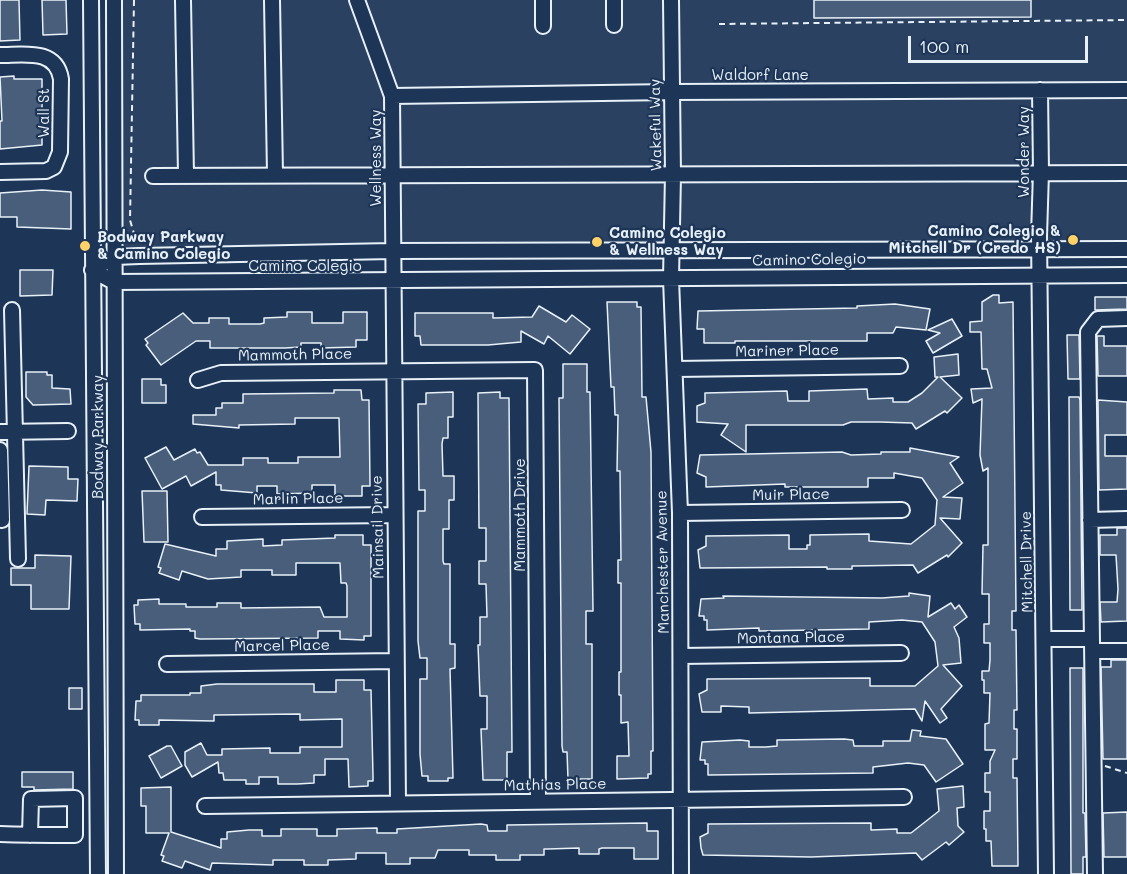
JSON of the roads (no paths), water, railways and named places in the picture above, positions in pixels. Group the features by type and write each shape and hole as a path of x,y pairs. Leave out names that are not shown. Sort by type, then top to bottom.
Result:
{"street":[{"name":"Bodway Parkway","path":"91,0 98,874"},
{"name":"Bodway Parkway","path":"114,0 116,874"},
{"path":"183,0 186,175"},
{"path":"272,0 275,174"},
{"name":"Wellness Way","path":"357,0 392,96 392,251"},
{"path":"543,0 543,26"},
{"path":"614,0 614,25"},
{"name":"Wakeful Way","path":"671,0 672,251"},
{"name":"Wall St","path":"0,55 33,55 53,60 61,79 60,152 54,167 35,172 0,172"},
{"name":"Wonder Way","path":"1039,250 1040,90"},
{"name":"Waldorf Lane","path":"392,96 1127,90"},
{"path":"153,176 1127,172"},
{"name":"Camino Colegio","path":"92,270 115,257 392,251 1127,249"},
{"name":"Mitchell Drive","path":"1039,250 1046,874"},
{"name":"Mainsail Drive","path":"392,251 398,803"},
{"name":"Manchester Avenue","path":"672,251 671,279 680,513 681,874"},
{"name":"Camino Colegio","path":"92,270 114,282 392,282 1040,274 1127,275"},
{"path":"12,310 7,432 18,559"},
{"path":"1095,874 1088,332 1098,319 1127,318"},
{"name":"Mariner Place","path":"675,369 900,366"},
{"name":"Mammoth Drive","path":"393,371 535,370 538,801"},
{"name":"Mammoth Place","path":"198,380 221,373 393,371"},
{"path":"7,432 68,431"},
{"path":"0,450 2,520"},
{"name":"Muir Place","path":"680,513 902,510"},
{"name":"Marlin Place","path":"202,517 395,514"},
{"path":"1090,520 1127,519"},
{"path":"1044,639 1127,651"},
{"name":"Montana Place","path":"681,656 901,653"},
{"name":"Marcel Place","path":"167,664 396,661"},
{"name":"Mathias Place","path":"205,806 904,797"},
{"path":"0,834 36,835"}],"place":[{"name":"Camino Colegio & Mitchell Dr (Credo HS)","path":"1073,240"},
{"name":"Camino Colegio & Wellness Way","path":"597,242"},
{"name":"Bodway Parkway & Camino Colegio","path":"85,246"}]}
